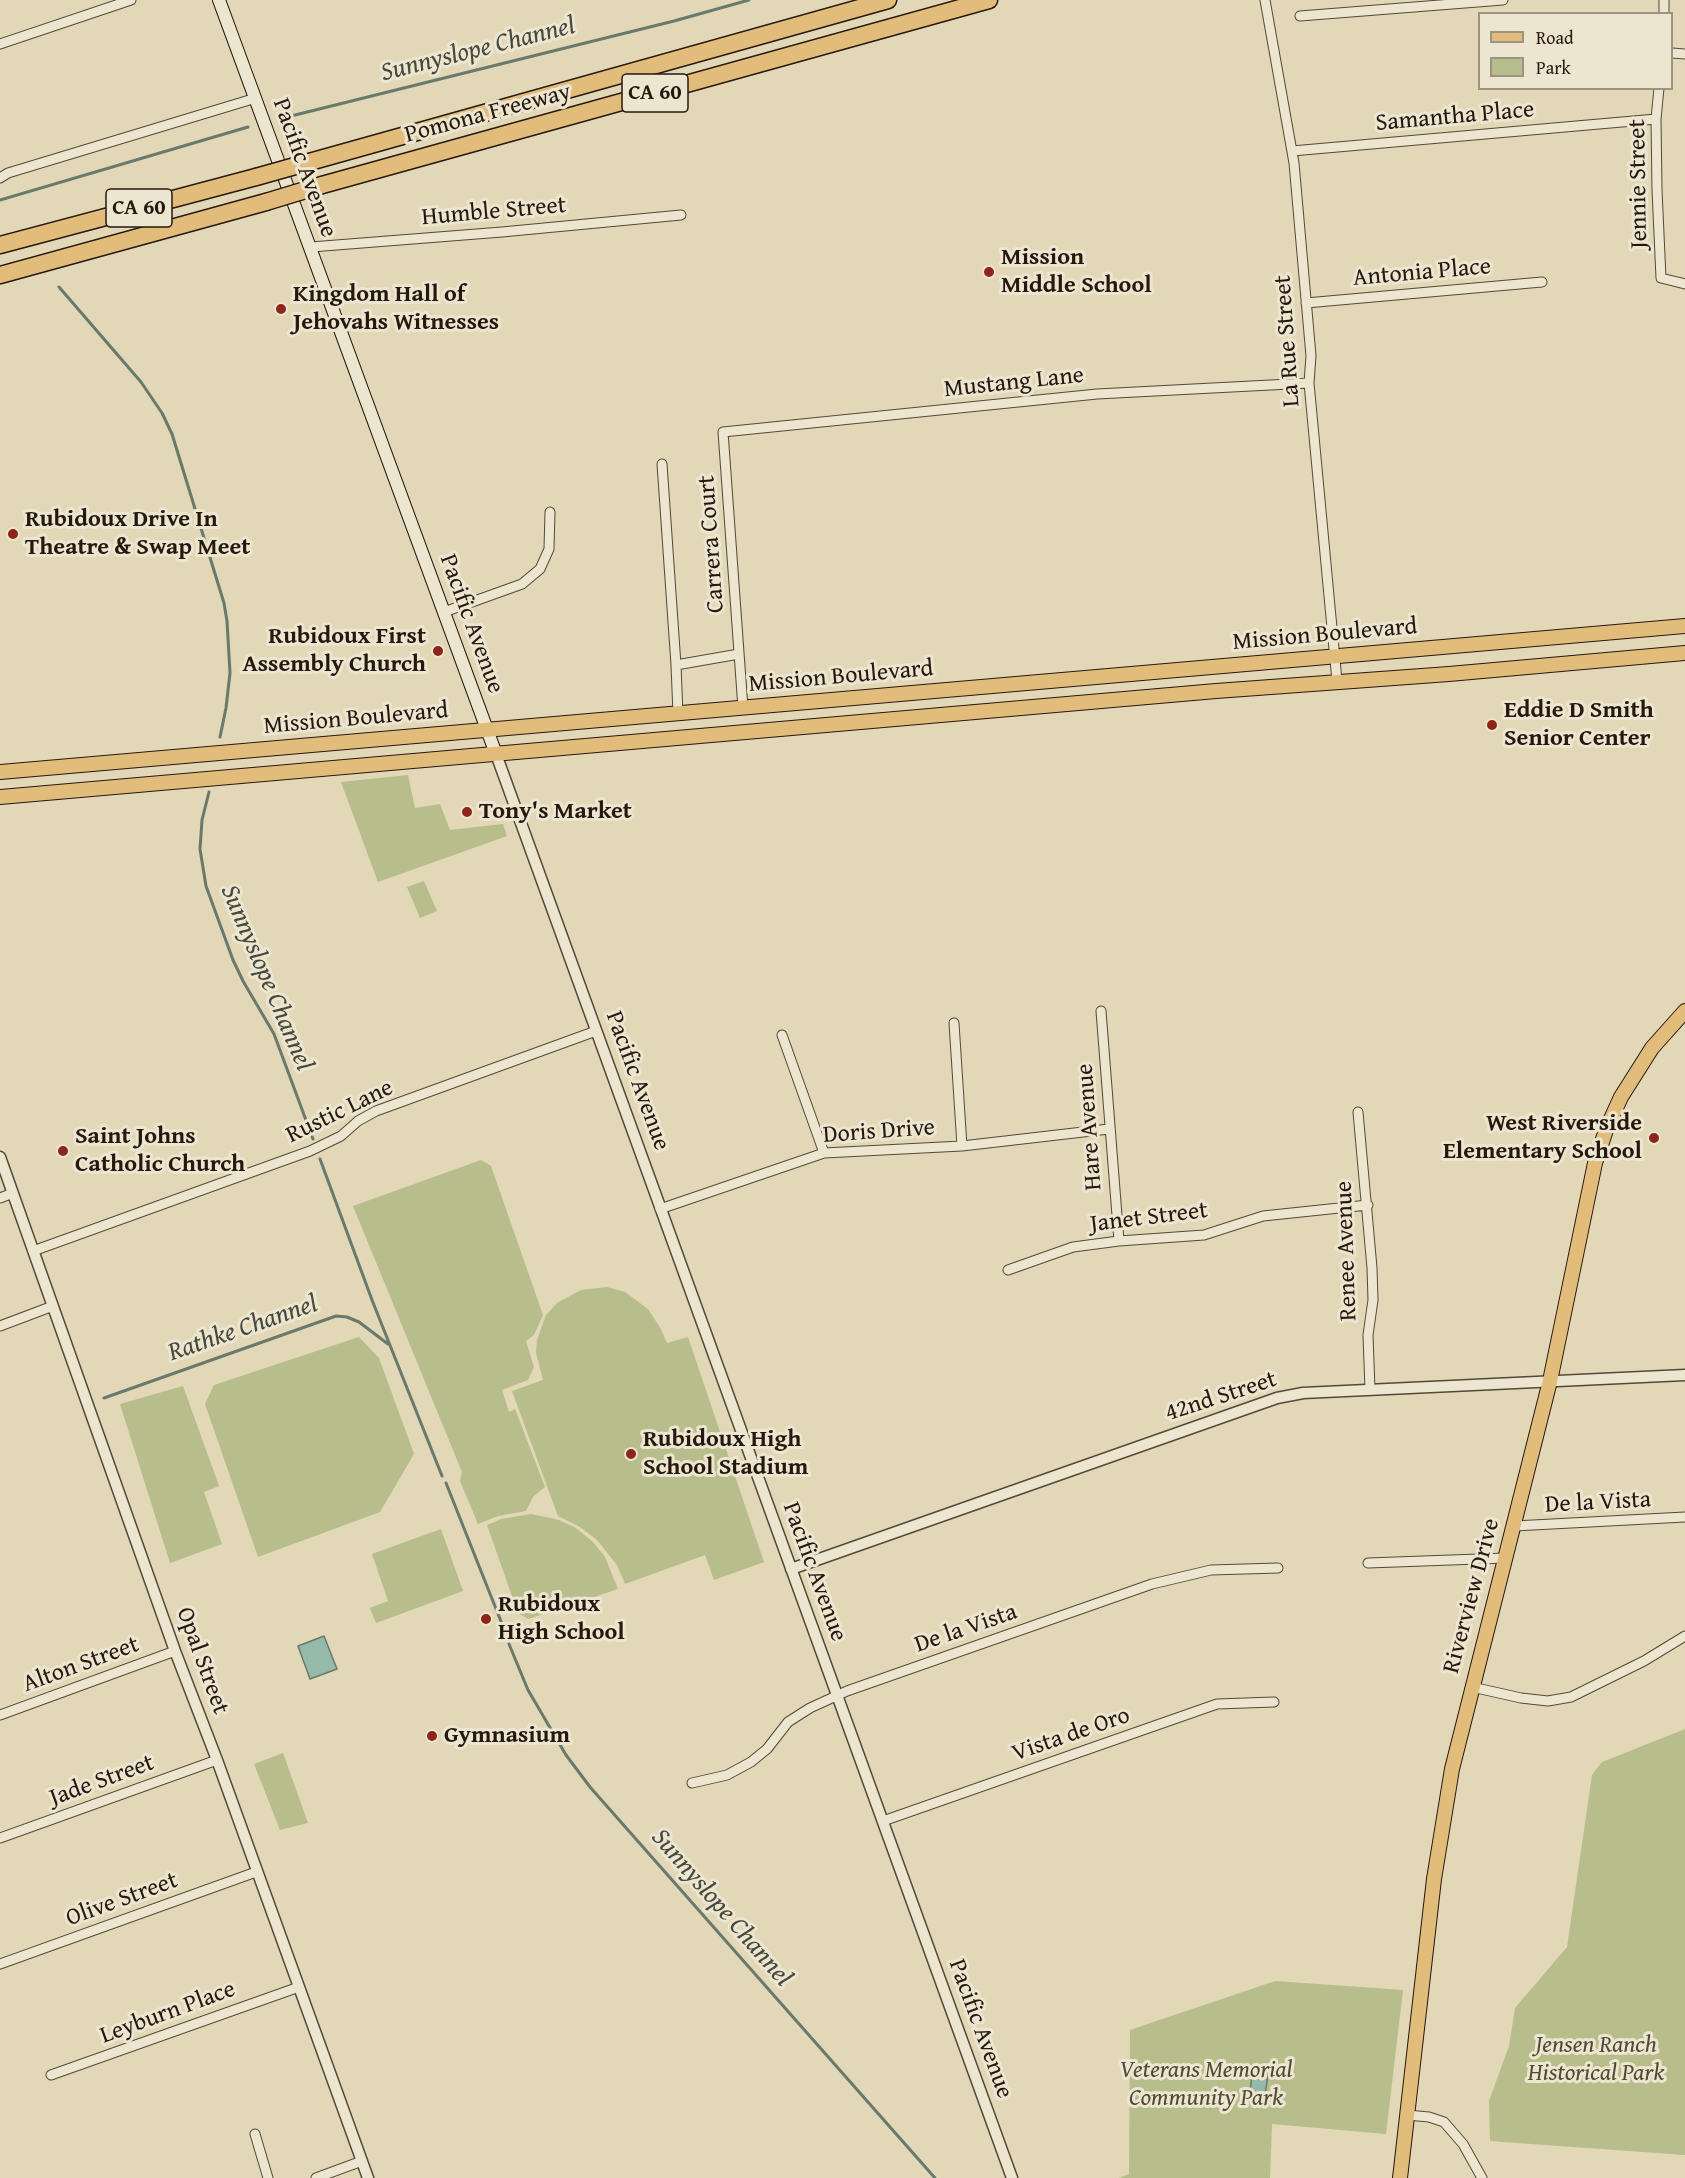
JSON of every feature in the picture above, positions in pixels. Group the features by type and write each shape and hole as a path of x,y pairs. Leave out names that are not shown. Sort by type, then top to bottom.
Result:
{"highway":[{"name":"Pomona Freeway","path":"10,242 256,177 888,0"},
{"name":"Pomona Freeway","path":"0,275 989,0"}],"main road":[{"name":"Pacific Avenue","path":"219,0 496,754"},
{"name":"Mission Boulevard","path":"0,772 1685,626"},
{"name":"Mission Boulevard","path":"0,797 1685,653"},
{"name":"Riverview Drive","path":"1400,2178 1438,1852 1452,1768 1551,1382 1595,1163 1606,1130 1621,1097 1652,1048 1685,1011"}],"street":[{"path":"0,44 131,0"},
{"name":"La Rue Street","path":"1264,0 1292,150 1311,356 1309,383 1337,681"},
{"path":"1300,16 1503,0"},
{"name":"Jennie Street","path":"1659,90 1656,119 1661,278 1685,284"},
{"path":"0,178 34,165 256,98"},
{"name":"Samantha Place","path":"1292,150 1656,119"},
{"name":"Humble Street","path":"310,247 681,215"},
{"name":"Antonia Place","path":"1306,303 1542,282"},
{"name":"Mustang Lane","path":"723,432 1097,394 1309,383"},
{"name":"Carrera Court","path":"723,432 743,708"},
{"name":"Carrera Court","path":"662,464 678,714"},
{"path":"444,612 522,584 540,569 549,549 550,512"},
{"path":"676,664 739,654"},
{"name":"Pacific Avenue","path":"496,754 1012,2178"},
{"name":"Hare Avenue","path":"1101,1011 1119,1240"},
{"path":"954,1023 962,1146"},
{"name":"Rustic Lane","path":"33,1251 310,1151 341,1136 358,1121 376,1111 596,1031"},
{"path":"782,1035 824,1153"},
{"name":"Renee Avenue","path":"1358,1112 1368,1205 1373,1300 1368,1335 1370,1390"},
{"name":"Doris Drive","path":"660,1209 824,1153 962,1146 1109,1128"},
{"name":"Opal Street","path":"0,1157 175,1652 217,1760 368,2178"},
{"path":"0,1198 13,1193"},
{"name":"Janet Street","path":"1008,1270 1073,1247 1119,1240 1204,1235 1263,1216 1368,1205"},
{"path":"0,1326 53,1306"},
{"name":"42nd Street","path":"791,1569 1277,1398 1370,1390 1685,1375"},
{"name":"De la Vista","path":"1514,1526 1685,1517"},
{"path":"1368,1563 1506,1558"},
{"name":"De la Vista","path":"692,1783 727,1775 752,1762 768,1749 788,1722 810,1708 837,1696 1152,1584 1210,1570 1278,1568"},
{"path":"1472,1687 1521,1698 1548,1701 1571,1697 1644,1661 1685,1636"},
{"name":"Alton Street","path":"0,1715 175,1652"},
{"name":"Vista de Oro","path":"883,1821 1217,1704 1274,1702"},
{"name":"Jade Street","path":"0,1838 217,1760"},
{"name":"Olive Street","path":"0,1964 256,1872"},
{"name":"Leyburn Place","path":"51,2075 299,1987"},
{"path":"1407,2115 1429,2117 1444,2122 1463,2144 1482,2178"},
{"path":"255,2134 268,2178"},
{"path":"316,2178 362,2161"}],"green space":[{"path":"408,775 415,808 440,804 450,830 503,824 507,836 378,882 341,782"},
{"path":"424,881 437,911 420,918 407,887"},
{"path":"481,1160 491,1166 543,1315 534,1335 526,1341 534,1367 528,1380 502,1390 509,1412 515,1409 545,1487 533,1497 526,1511 498,1516 478,1524 460,1481 462,1472 353,1206"},
{"name":"Rubidoux High School Stadium","path":"607,1287 625,1292 648,1309 667,1343 688,1337 764,1562 714,1580 705,1555 625,1584 617,1565 597,1540 580,1527 558,1516 512,1391 543,1380 536,1353 537,1340 546,1315 557,1303 581,1290"},
{"path":"359,1337 379,1358 414,1454 380,1512 258,1557 205,1404 214,1385"},
{"path":"183,1386 219,1486 204,1492 222,1544 170,1563 120,1404"},
{"path":"531,1514 559,1520 576,1528 593,1542 605,1557 618,1589 528,1619 518,1613 487,1525 501,1519"},
{"path":"441,1529 463,1591 376,1623 370,1608 388,1601 372,1554"},
{"name":"Jensen Ranch Historical Park","path":"1685,1729 1685,2155 1490,2141 1489,2101 1509,2046 1515,2008 1567,1947 1592,1775 1602,1762"},
{"path":"283,1753 308,1823 280,1830 254,1764"},
{"name":"Veterans Memorial Community Park","path":"1275,1981 1403,1990 1386,2134 1272,2124 1270,2178 1119,2178 1129,2174 1130,2030"}],"shaded area":[{"path":"324,1636 337,1669 310,1679 298,1646"},
{"path":"1251,2065 1269,2067 1264,2103 1249,2101"}],"waterway":[{"name":"Sunnyslope Channel","path":"287,117 674,21 749,0"},
{"name":"Sunnyslope Channel","path":"0,200 248,127"},
{"name":"Sunnyslope Channel","path":"59,287 141,382 162,413 172,434 224,603 227,621 230,673 220,737"},
{"name":"Sunnyslope Channel","path":"209,792 202,820 200,849 206,886 233,960 274,1034 313,1139"},
{"name":"Sunnyslope Channel","path":"320,1159 372,1300 442,1476"},
{"name":"Rathke Channel","path":"104,1398 336,1316 347,1317 359,1322 388,1344"},
{"name":"Sunnyslope Channel","path":"446,1483 506,1634"},
{"name":"Sunnyslope Channel","path":"509,1644 528,1690 566,1755 590,1787 935,2178"}],"place":[{"name":"Mission Middle School","path":"989,272"},
{"name":"Kingdom Hall of Jehovahs Witnesses","path":"281,309"},
{"name":"Rubidoux Drive In Theatre & Swap Meet","path":"13,534"},
{"name":"Rubidoux First Assembly Church","path":"438,651"},
{"name":"Eddie D Smith Senior Center","path":"1492,725"},
{"name":"Tony's Market","path":"467,812"},
{"name":"West Riverside Elementary School","path":"1654,1138"},
{"name":"Saint Johns Catholic Church","path":"63,1151"},
{"name":"Rubidoux High School Stadium","path":"631,1454"},
{"name":"Rubidoux High School","path":"486,1619"},
{"name":"Gymnasium","path":"432,1736"}]}
